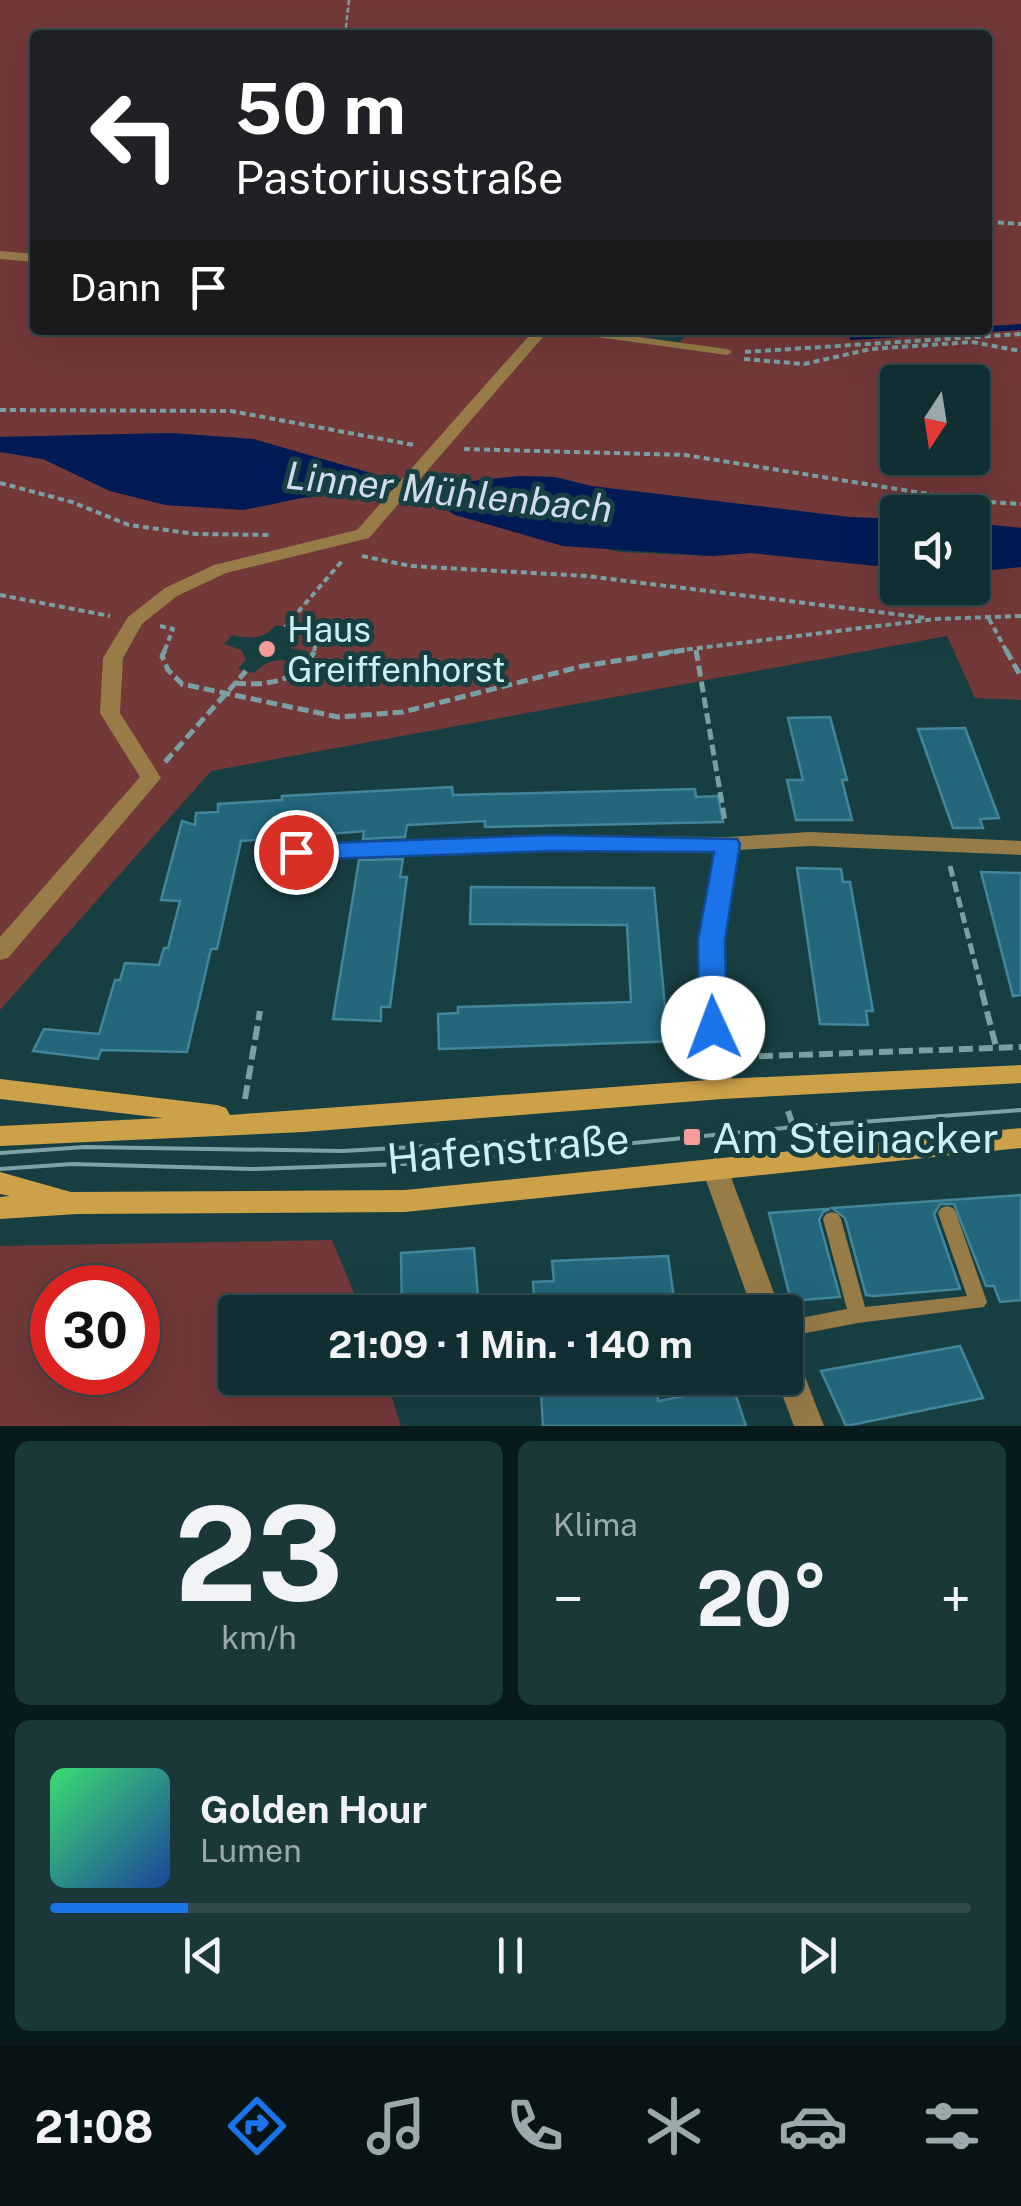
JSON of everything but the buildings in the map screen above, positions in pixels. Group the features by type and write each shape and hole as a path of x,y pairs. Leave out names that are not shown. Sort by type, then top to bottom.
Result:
{"main road":[{"name":"Hafenstraße","path":"0,1136 304,1122 722,1089 1021,1074"},
{"path":"0,1089 304,1122"},
{"name":"Hafenstraße","path":"0,1208 76,1203 405,1201 1021,1138"},
{"path":"0,1183 76,1203"}],"street":[{"path":"0,255 30,258"},
{"path":"0,952 151,778 110,713 114,658 135,621 171,592 220,569 363,534 538,335"},
{"path":"268,858 296,852 550,843 728,844 810,839 1021,848"},
{"path":"722,1089 715,1058 711,940 728,844"},
{"path":"715,1169 762,1295"},
{"path":"798,1395 810,1426"}],"lane":[{"path":"604,335 728,352"},
{"path":"803,1326 978,1302 947,1213"},
{"path":"832,1219 858,1316"}],"path":[{"path":"345,30 348,0"},
{"path":"992,222 1021,224"},
{"path":"728,352 1021,334"},
{"path":"743,360 804,364 872,348 972,342 1021,351"},
{"path":"0,410 42,414 157,408 231,412 436,448 685,454 972,501 1021,504"},
{"path":"0,482 72,502 104,518 130,525 196,534 279,536 320,544"},
{"path":"285,626 348,553 412,566 586,576 935,619 1021,616"},
{"path":"0,595 173,629 162,656 168,670 182,684 338,717 403,712 584,666 935,619"},
{"path":"988,619 1021,677"},
{"path":"235,683 266,684 292,677 308,666 317,653 318,638 308,628 290,620"},
{"path":"696,649 728,844"},
{"path":"151,778 246,671"},
{"path":"945,844 996,1047"},
{"path":"242,1116 260,1011"},
{"path":"715,1058 1021,1047"},
{"path":"770,1056 804,1160"}],"shaded area":[{"path":"0,0 1021,0 1021,528 990,525 990,495 880,495 880,518 849,517 591,486 555,477 520,476 436,485 388,478 253,439 170,433 0,437"},
{"path":"0,452 43,459 110,491 309,498 349,488 375,487 423,494 455,515 620,552 712,556 751,553 880,566 880,605 990,605 990,570 1021,567 1021,700 975,698 947,636 211,771 0,1010","holes":["276,625 293,628 285,639 291,648 309,652 300,662 275,661 254,673 238,669 246,659 241,650 224,644 232,635 256,637"]},
{"path":"332,1240 355,1295 218,1295 218,1395 391,1395 401,1426 0,1426 0,1246"}],"water":[{"name":"Linner Mühlenbach","path":"170,433 253,439 388,478 436,485 520,476 555,477 591,486 880,518 880,566 751,553 712,556 563,546 455,515 423,494 375,487 349,488 244,510 165,505 110,491 43,459 0,452 0,437"},
{"path":"990,525 1021,528 1021,567 990,570"}],"waterway":[{"path":"992,329 1021,327"},
{"path":"852,337 886,335"}],"tram line":[{"path":"0,1169 72,1164 252,1169 433,1163 794,1127 1021,1110"},
{"path":"0,1153 85,1147 343,1151 518,1141"}],"place":[{"name":"Haus Greiffenhorst","path":"267,649"},
{"name":"Am Steinacker","path":"692,1137"}],"route":[{"path":"296,852 550,843 728,844 711,940 713,1028"}]}
